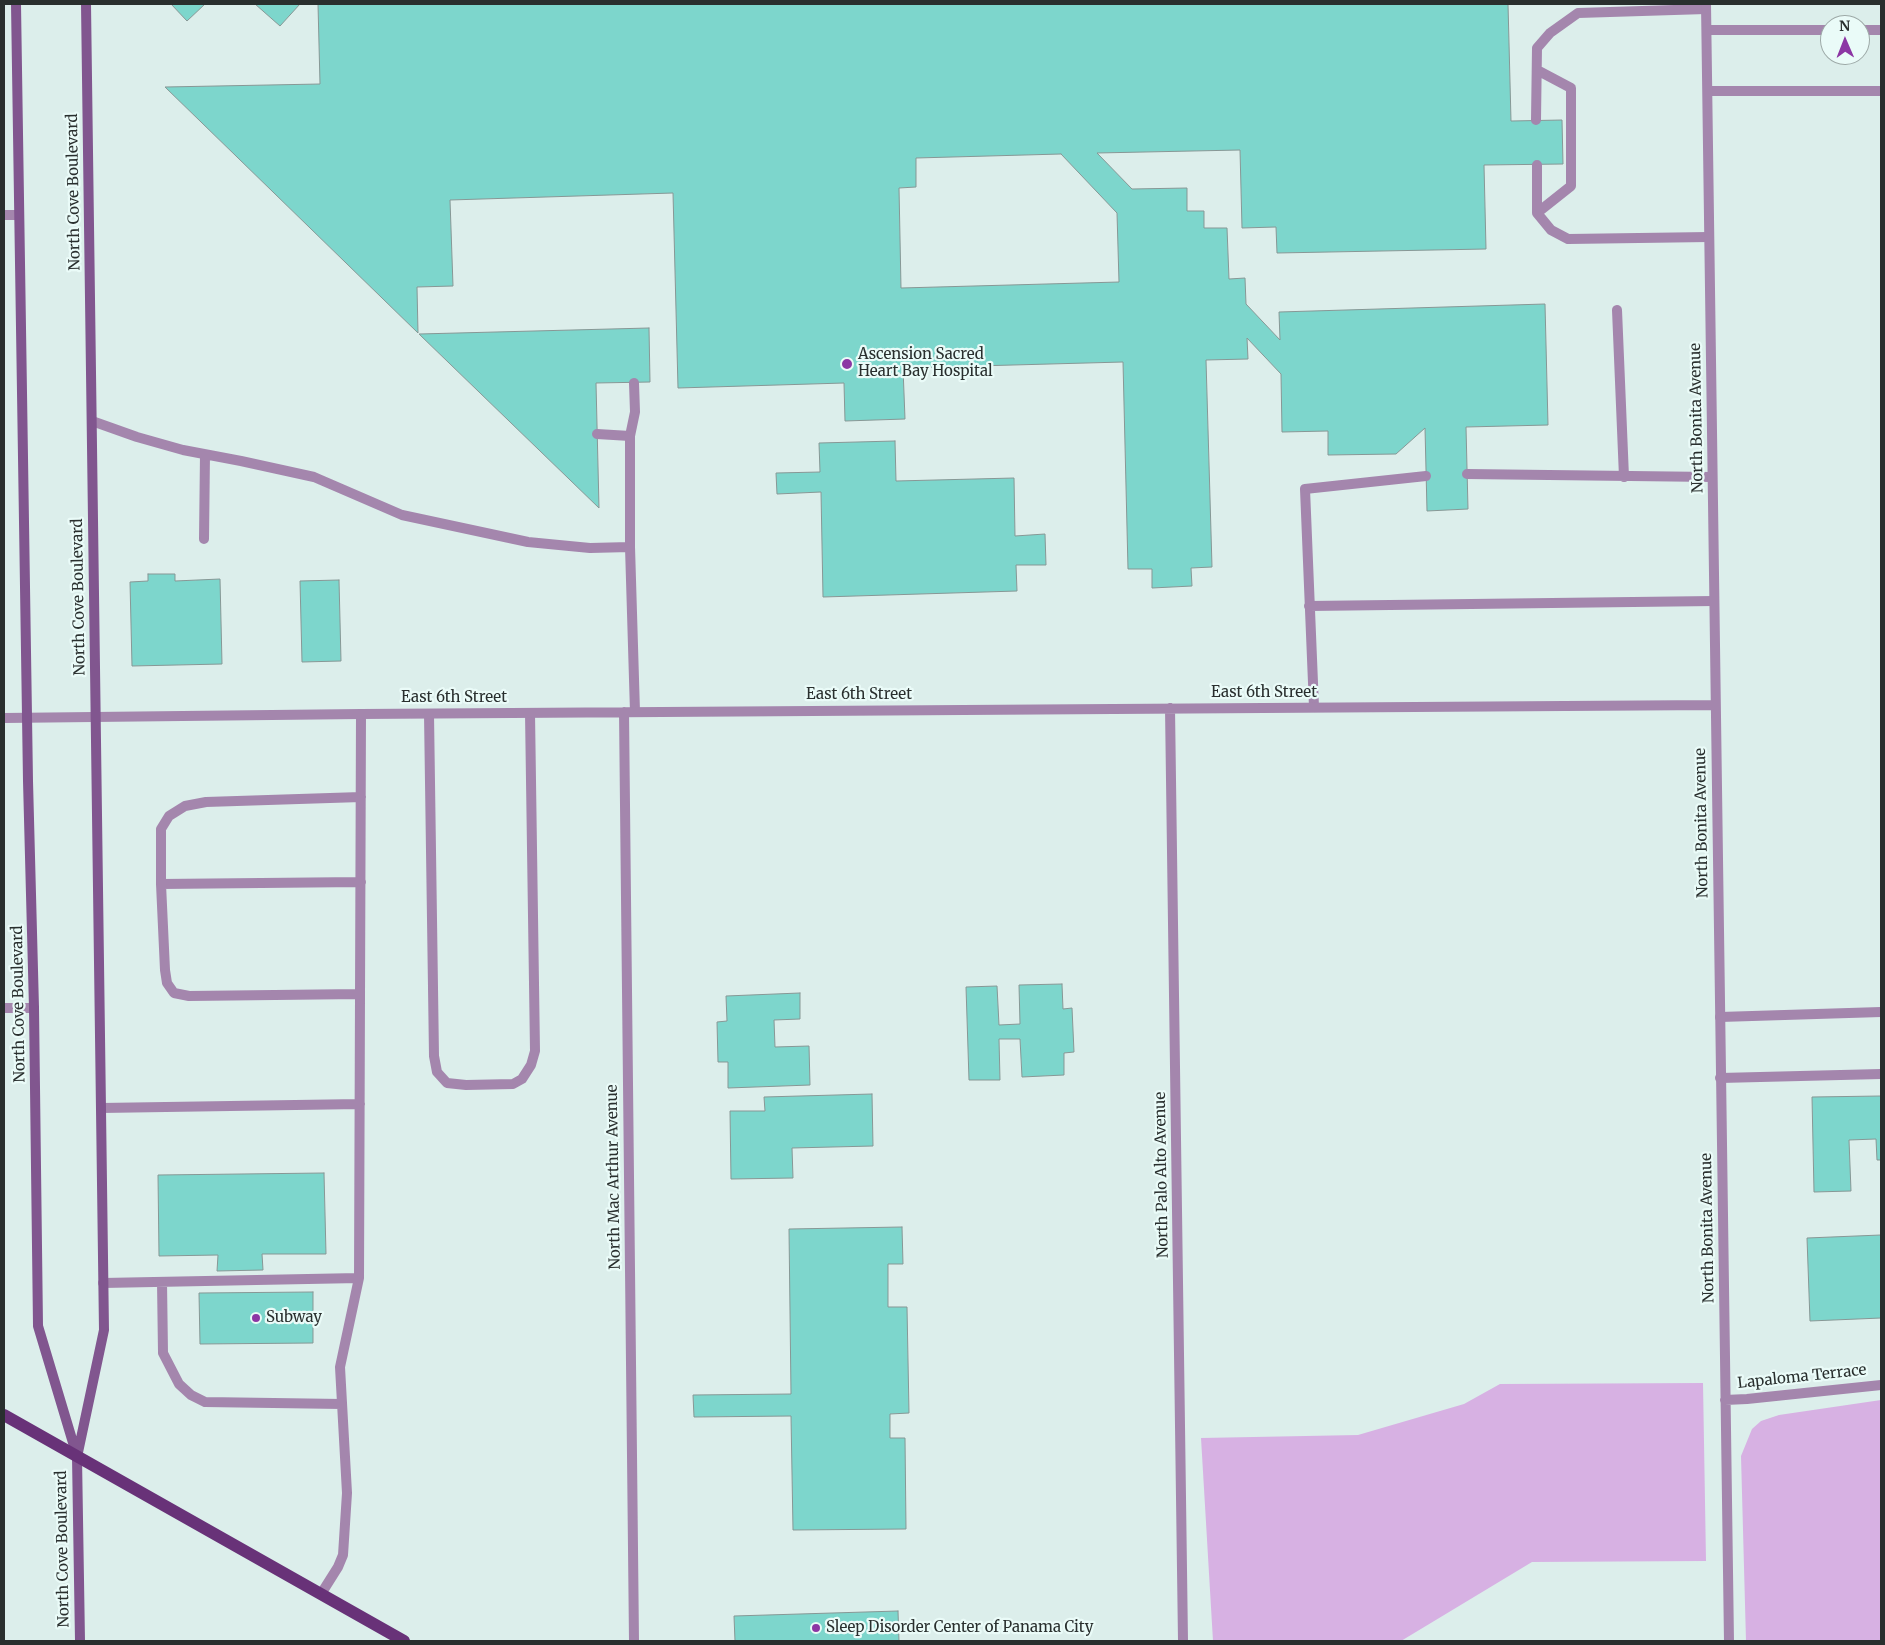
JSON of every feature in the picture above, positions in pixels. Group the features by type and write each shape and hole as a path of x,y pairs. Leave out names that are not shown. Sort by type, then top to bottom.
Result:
{"main road":[{"name":"North Cove Boulevard","path":"16,4 18,215 34,1008 38,1326 77,1457"},
{"name":"North Cove Boulevard","path":"80,1641 77,1457 104,1330 86,4"},
{"path":"4,1415 404,1641"}],"street":[{"path":"1536,120 1537,48 1550,33 1578,13 1706,6"},
{"name":"North Bonita Avenue","path":"1706,6 1729,1641"},
{"path":"1707,30 1820,30"},
{"path":"1537,70 1571,88 1571,186 1537,213"},
{"path":"1708,91 1881,91"},
{"path":"1537,164 1537,213 1551,230 1568,239 1709,237"},
{"path":"4,215 18,215"},
{"path":"1617,310 1624,477"},
{"name":"North Mac Arthur Avenue","path":"634,382 634,412 630,436 634,1641"},
{"path":"92,421 137,437 205,454 314,477 402,515 518,540 590,548 630,548"},
{"path":"597,434 630,436"},
{"path":"204,539 205,454"},
{"path":"1467,474 1712,477"},
{"path":"1314,707 1305,489 1426,476"},
{"path":"1309,606 1714,601"},
{"name":"East 6th Street","path":"4,718 1715,705"},
{"name":"North Palo Alto Avenue","path":"1170,708 1183,1641"},
{"path":"429,714 434,1056 437,1072 447,1082 466,1085 512,1084 522,1079 531,1065 535,1051 530,713"},
{"path":"321,1594 338,1567 342,1555 348,1493 340,1367 359,1278 361,714"},
{"path":"360,994 189,996 174,993 167,983 165,970 161,884 161,829 169,816 185,806 206,802 361,797"},
{"path":"161,884 361,882"},
{"path":"4,1008 34,1008"},
{"path":"1720,1017 1881,1012"},
{"path":"1720,1078 1881,1074"},
{"path":"101,1108 360,1104"},
{"path":"103,1283 359,1278"},
{"path":"162,1282 163,1353 179,1384 190,1396 205,1402 342,1404"},
{"name":"Lapaloma Terrace","path":"1725,1400 1881,1384"}],"shaded area":[{"path":"1703,1383 1706,1561 1532,1562 1401,1641 1213,1641 1201,1438 1358,1435 1464,1404 1500,1384"},
{"path":"1881,1400 1881,1641 1746,1641 1741,1456 1752,1429 1761,1421 1779,1415"}],"building":[{"path":"171,4 205,4 187,21"},
{"path":"255,4 300,4 280,26"},
{"name":"Ascension Sacred Heart Bay Hospital","path":"318,4 1508,4 1511,121 1562,120 1563,164 1484,165 1486,249 1277,253 1276,227 1242,228 1240,150 1097,153 1132,189 1187,188 1187,211 1204,211 1204,228 1227,228 1229,279 1245,278 1246,304 1280,340 1279,312 1545,304 1548,425 1466,427 1468,509 1427,511 1425,428 1396,454 1328,455 1328,431 1282,432 1281,374 1247,338 1248,359 1206,360 1212,567 1191,568 1192,586 1152,588 1152,569 1128,569 1123,362 903,368 905,419 845,421 844,383 678,388 673,193 450,200 453,286 417,287 418,333 165,87 320,84","holes":["1061,154 1117,213 1119,282 901,288 899,188 916,187 916,158"]},
{"path":"649,328 650,382 596,383 599,508 419,334"},
{"path":"895,441 896,481 1014,478 1015,536 1045,534 1046,565 1016,565 1017,591 823,597 821,492 777,494 776,473 820,472 819,443"},
{"path":"148,574 175,574 175,581 220,579 222,664 132,666 130,582 148,581"},
{"path":"339,580 341,661 302,662 300,581"},
{"path":"1062,984 1063,1009 1072,1008 1074,1052 1064,1053 1064,1075 1022,1077 1020,1039 999,1039 1000,1080 969,1080 966,987 997,986 999,1025 1020,1024 1019,985"},
{"path":"800,993 800,1019 774,1020 775,1047 809,1046 810,1085 728,1088 728,1062 718,1062 717,1022 727,1021 726,996"},
{"path":"872,1094 873,1146 792,1148 793,1178 731,1179 730,1111 765,1111 764,1097"},
{"path":"1881,1096 1881,1160 1877,1160 1876,1139 1849,1140 1851,1191 1814,1192 1812,1097"},
{"path":"324,1173 326,1254 262,1254 263,1270 217,1271 218,1255 159,1256 158,1175"},
{"path":"902,1227 903,1264 888,1264 888,1307 907,1307 909,1413 890,1414 890,1438 905,1438 906,1529 793,1530 791,1416 694,1417 693,1395 791,1394 789,1229"},
{"path":"1881,1235 1881,1318 1810,1321 1807,1238"},
{"name":"Subway","path":"313,1292 313,1343 200,1344 199,1293"},
{"name":"Sleep Disorder Center of Panama City","path":"898,1611 899,1641 735,1641 734,1616"}],"place":[{"name":"Ascension Sacred Heart Bay Hospital","path":"847,364"},
{"name":"Subway","path":"256,1318"},
{"name":"Sleep Disorder Center of Panama City","path":"816,1628"}]}
